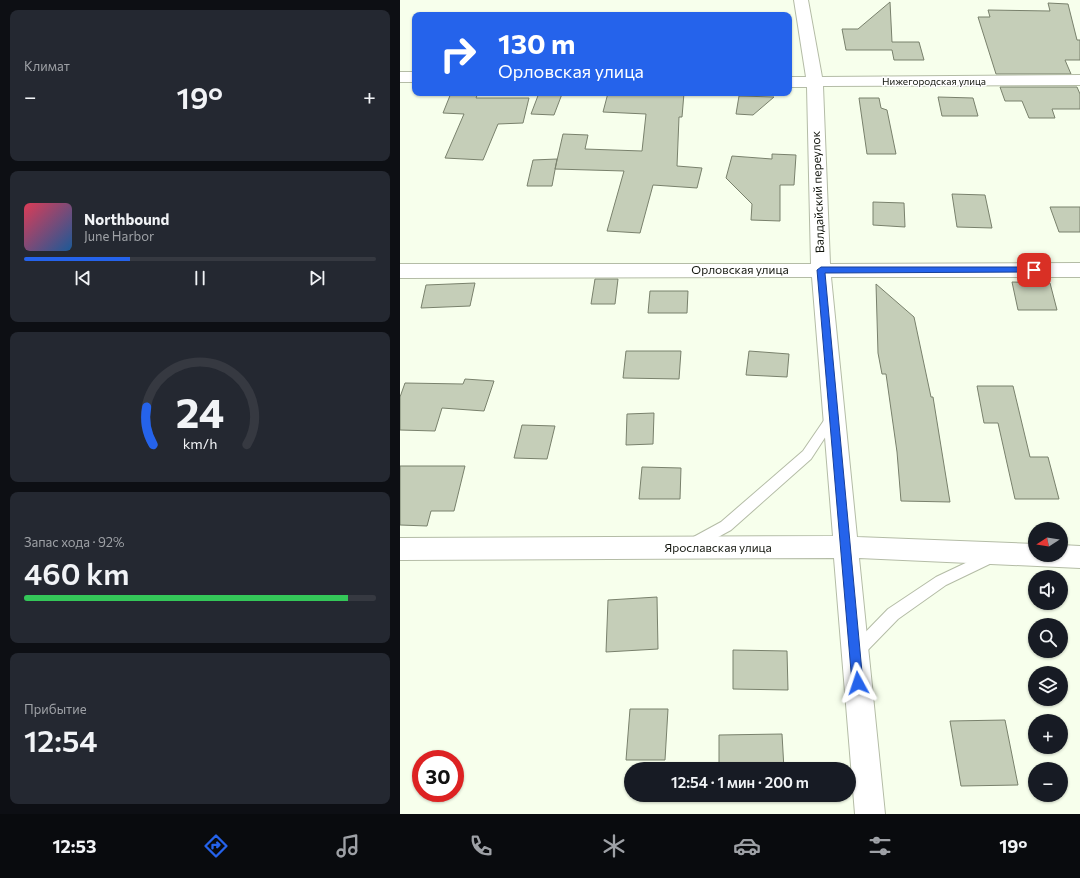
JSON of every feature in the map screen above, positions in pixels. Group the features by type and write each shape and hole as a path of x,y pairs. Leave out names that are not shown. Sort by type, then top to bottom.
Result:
{"street":[{"name":"Валдайский переулок","path":"801,0 815,82 821,270 870,814"},
{"path":"400,77 412,77"},
{"name":"Нижегородская улица","path":"792,82 1080,80"},
{"name":"Орловская улица","path":"400,271 1080,270"},
{"name":"Ярославская улица","path":"400,549 846,547 1028,555"},
{"name":"Ярославская улица","path":"1068,556 1080,557"}],"lane":[{"path":"685,548 726,526 807,455 834,416"},
{"path":"855,653 893,614 941,581 1000,554"}],"building":[{"path":"890,2 892,42 919,42 924,60 894,60 892,50 846,50 842,29 858,29"},
{"path":"1048,3 1068,4 1077,40 1080,40 1080,60 1065,60 1071,74 996,74 978,17 990,17 988,10 1050,11"},
{"path":"1000,87 1077,87 1080,94 1080,109 1052,109 1055,118 1029,118 1022,101 1005,101"},
{"path":"450,96 477,96 476,98 529,98 523,123 498,124 483,160 445,158 464,114 443,113"},
{"path":"538,96 561,96 554,115 531,114"},
{"path":"607,96 684,96 682,117 679,117 677,166 702,168 697,188 653,185 640,233 607,231 624,171 555,169 563,134 588,135 585,149 642,151 646,114 603,112"},
{"path":"739,96 774,97 753,115 736,114"},
{"path":"938,97 973,98 978,116 942,116"},
{"path":"859,98 879,98 881,108 887,110 896,154 867,154"},
{"path":"772,154 796,155 794,185 780,185 780,221 751,220 752,204 726,178 732,156 772,159"},
{"path":"557,159 552,186 527,186 533,160"},
{"path":"952,194 985,195 992,228 957,227"},
{"path":"873,202 904,203 905,227 873,225"},
{"path":"1050,207 1080,207 1080,232 1059,232"},
{"path":"595,279 618,279 615,304 591,304"},
{"path":"1012,282 1050,283 1057,310 1018,310"},
{"path":"475,283 470,306 421,308 426,285"},
{"path":"876,284 914,317 931,397 933,397 950,502 901,501 897,452 886,374 882,374 878,353"},
{"path":"650,291 688,291 687,313 648,313"},
{"path":"626,351 681,351 679,379 623,378"},
{"path":"749,351 789,354 787,377 746,375"},
{"path":"465,379 494,381 484,411 442,408 435,431 400,430 400,397 405,383 463,384"},
{"path":"977,386 1013,386 1030,457 1048,457 1059,499 1015,499 998,423 984,423"},
{"path":"654,413 653,444 626,445 627,414"},
{"path":"522,425 555,426 547,459 514,458"},
{"path":"400,466 465,466 454,511 431,511 427,526 400,525"},
{"path":"642,467 681,468 680,499 639,499"},
{"path":"657,597 658,649 606,652 608,600"},
{"path":"733,650 787,651 788,690 733,689"},
{"path":"630,709 668,709 665,760 626,760"},
{"path":"1005,720 1018,785 961,786 950,721"},
{"path":"782,734 784,762 719,762 719,735"}],"route":[{"path":"858,683 821,270 1034,270"}]}
